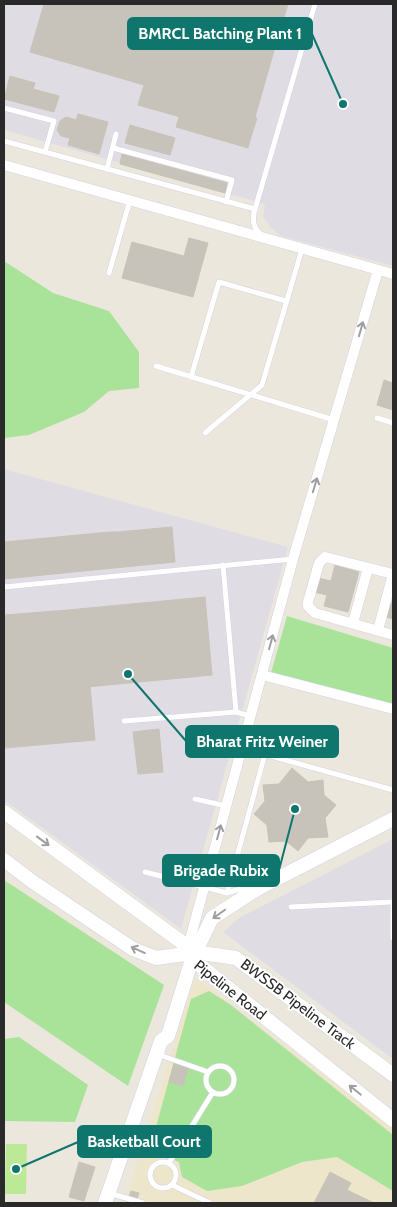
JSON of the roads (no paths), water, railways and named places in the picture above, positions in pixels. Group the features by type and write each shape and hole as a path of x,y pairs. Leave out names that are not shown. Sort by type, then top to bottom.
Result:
{"main road":[{"name":"Pipeline Road","path":"4,812 190,953 393,1120"},
{"path":"107,1198 190,953 212,918 257,888 347,839 393,818"},
{"name":"Pipeline Road","path":"4,860 33,882 133,949 156,958 190,953"},
{"name":"BWSSB Pipeline Track","path":"190,953 236,958 393,1075"}],"street":[{"path":"4,165 393,274"},
{"path":"190,953 226,806 293,559 378,270"},
{"path":"378,630 393,574 325,557 319,563 308,602 311,610 393,635"},
{"path":"353,623 368,568"},
{"path":"262,675 393,709"}],"lane":[{"path":"266,238 255,227 253,216 315,4"},
{"path":"4,108 54,121 45,152"},
{"path":"107,169 116,134"},
{"path":"4,141 255,209"},
{"path":"113,148 232,180 226,202"},
{"path":"109,273 130,200"},
{"path":"205,433 262,385 302,248"},
{"path":"191,376 219,282 286,302"},
{"path":"156,366 334,420"},
{"path":"377,418 393,423"},
{"path":"4,587 223,564 293,559"},
{"path":"223,564 236,712"},
{"path":"124,721 236,712 251,716"},
{"path":"242,748 393,790"},
{"path":"227,892 265,754"},
{"path":"196,799 226,806"},
{"path":"347,839 393,812"},
{"path":"144,872 227,892 257,884 320,854"},
{"path":"291,908 392,902 393,938"},
{"path":"159,1047 208,1072"},
{"path":"216,1067 225,1068 233,1078 230,1090 222,1094 213,1092 206,1083 208,1072 216,1067"},
{"path":"169,1163 213,1092"},
{"path":"169,1163 177,1173 172,1185"},
{"path":"169,1163 157,1164 150,1175 156,1186 164,1188 172,1185 210,1203"},
{"path":"107,1198 140,1202"}],"place":[{"name":"BMRCL Batching Plant 1","path":"343,104"},
{"name":"Bharat Fritz Weiner","path":"128,674"},
{"name":"Brigade Rubix","path":"295,809"},
{"name":"Basketball Court","path":"16,1169"}]}
